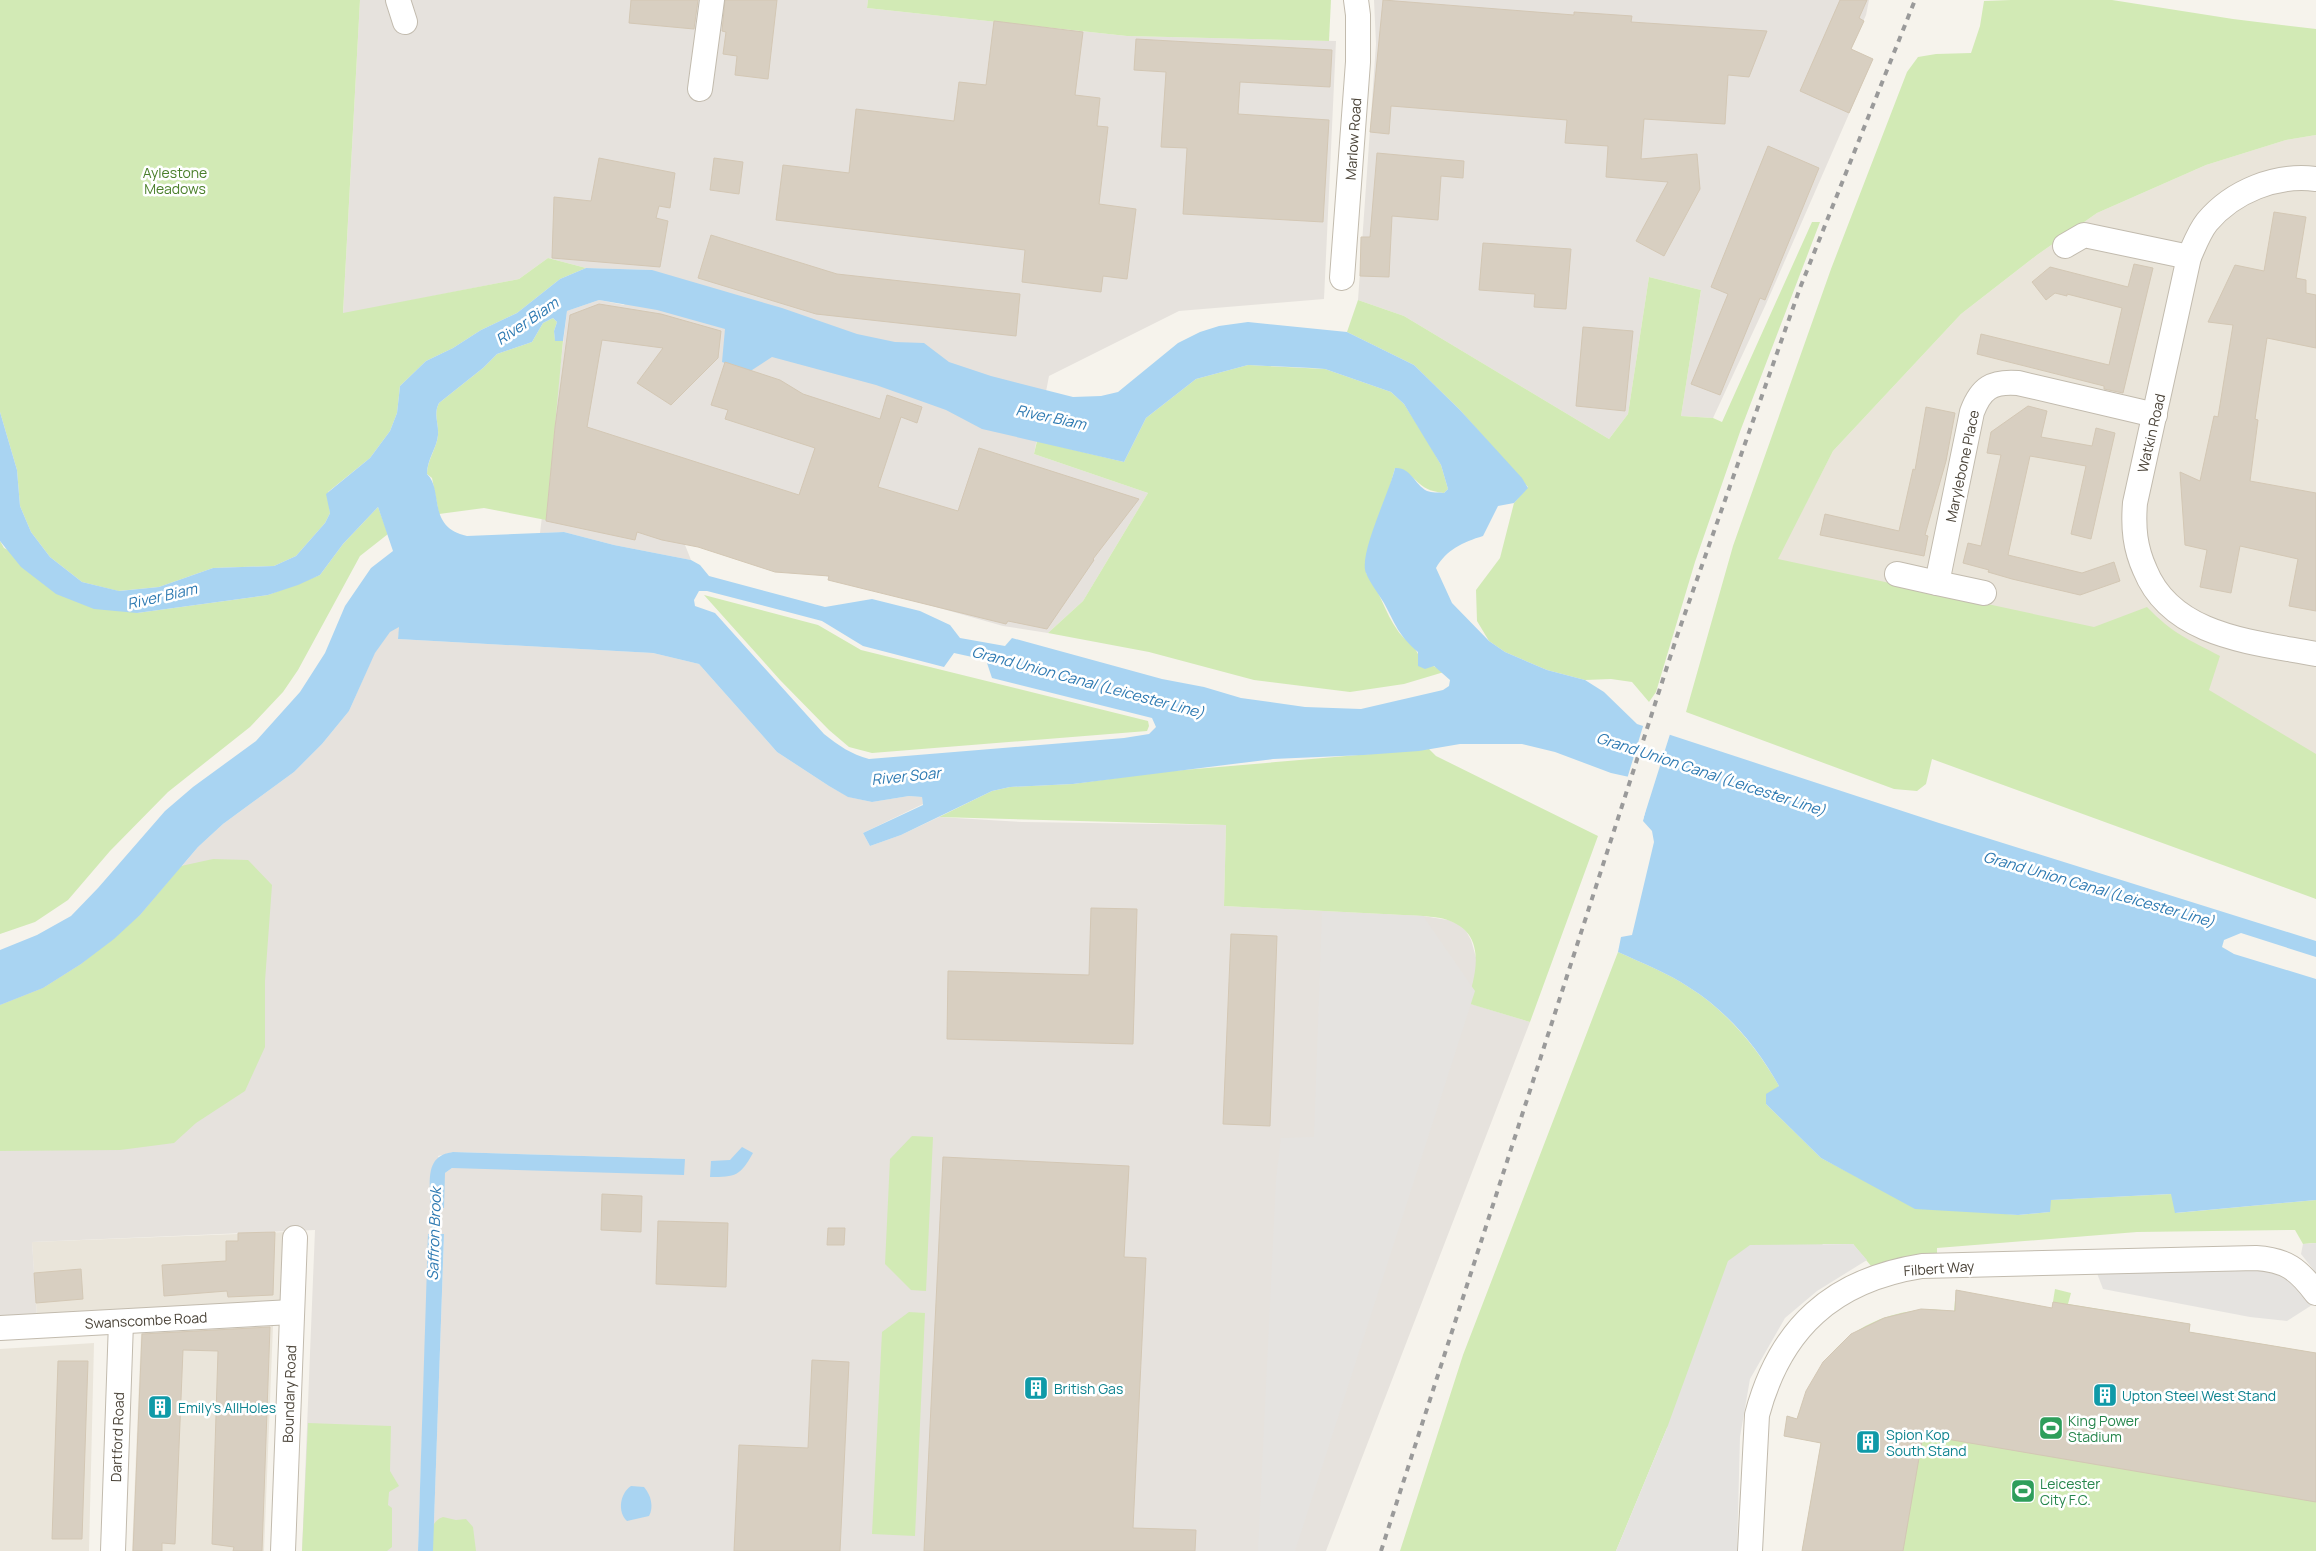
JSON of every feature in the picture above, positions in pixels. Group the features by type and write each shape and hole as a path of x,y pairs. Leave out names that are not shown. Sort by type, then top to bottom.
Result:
{"street":[{"path":"700,89 712,0"},
{"name":"Marlow Road","path":"1342,278 1358,62 1358,15 1356,0"},
{"name":"Watkin Road","path":"2316,179 2288,178 2260,185 2239,195 2206,223 2189,256 2136,503 2133,527 2138,554 2148,578 2161,599 2177,613 2226,636 2316,654"},
{"path":"2065,246 2084,235 2189,256"},
{"name":"Marylebone Place","path":"1937,583 1972,412 1977,398 1987,388 2003,382 2018,383 2155,415"},
{"path":"1897,574 1984,593"},
{"name":"Boundary Road","path":"283,1551 295,1238"},
{"name":"Filbert Way","path":"1750,1551 1757,1415 1762,1395 1782,1352 1793,1334 1826,1303 1848,1289 1898,1270 1922,1266 2256,1258 2286,1263 2306,1279 2316,1293"},
{"name":"Swanscombe Road","path":"0,1328 292,1312"},
{"name":"Dartford Road","path":"112,1551 120,1322"}],"shaded area":[{"path":"360,0 868,0 867,8 1127,36 1336,41 1324,299 1179,311 1049,376 1034,454 1148,493 1083,601 1048,633 1003,626 681,535 691,560 614,545 564,532 540,533 567,311 599,300 624,305 652,270 586,268 548,258 519,279 343,314"},
{"path":"1374,0 1869,0 1866,15 1851,49 1873,59 1766,304 1713,418 1681,416 1701,290 1649,277 1628,414 1609,439 1404,316 1358,300 1376,44"},
{"path":"2316,135 2316,899 1777,559 1833,451 1961,314 2037,255 2097,213 2206,165 2286,140"},
{"path":"400,626 398,639 653,653 699,664 777,752 829,786 849,797 872,802 909,796 922,797 923,804 863,833 870,846 901,835 939,817 1022,822 1226,825 1224,906 1423,916 1448,920 1458,924 1466,931 1471,940 1477,961 1476,975 1468,1003 1530,1022 1326,1551 433,1551 444,1235 429,1234 418,1551 302,1551 315,1230 32,1242 37,1317 0,1318 0,1005 161,891 198,847 223,824 294,772 322,744 349,711 374,654 390,631","holes":["453,1152 684,1159 452,1168 445,1173 438,1156"]},
{"path":"1322,912 1423,916 1475,991 1295,1551 1258,1551 1276,1180 1281,1138 1314,1137"},
{"path":"286,1232 281,1300 278,1303 37,1317 32,1242"},
{"path":"2316,1243 2316,1273 2301,1254 2303,1244"},
{"path":"1853,1244 1867,1260 1817,1291 1785,1318 1750,1379 1740,1437 1737,1551 1616,1551 1667,1428 1728,1261 1750,1245"},
{"path":"2095,1268 2268,1270 2288,1276 2312,1305 2287,1321 2250,1317 2103,1289"},
{"path":"273,1326 264,1551 132,1551 141,1333"},
{"path":"94,1343 89,1551 0,1551 0,1349"}],"green space":[{"name":"Aylestone Meadows","path":"0,0 360,0 343,313 519,279 548,258 586,268 560,279 517,313 481,330 453,348 426,361 400,386 397,413 390,431 370,458 328,492 330,513 325,523 296,556 274,566 213,568 159,587 118,591 82,582 50,557 31,532 20,506 17,470 0,412"},
{"path":"868,0 1331,0 1329,41 1127,36 867,8"},
{"path":"2112,0 2233,19 2316,29 2316,135 2286,140 2206,165 2097,213 2037,255 1961,314 1833,451 1778,559 2094,627 2147,607 2173,630 2220,656 2209,690 2316,754 2316,899 1932,759 1926,784 1917,791 1894,789 1686,712 1733,546 1831,269 1907,72 1918,57 1936,54 1971,53 1980,26 1984,1"},
{"path":"1812,222 1820,222 1741,429 1695,562 1656,692 1649,702 1632,682 1611,679 1585,680 1547,670 1505,652 1489,641 1477,621 1476,590 1500,558 1514,503 1528,487 1460,410 1414,365 1347,332 1358,300 1404,316 1609,439 1628,414 1649,277 1701,290 1681,416 1713,418 1722,422"},
{"path":"553,318 557,322 554,331 555,340 563,341 546,520 484,508 439,514 432,478 427,474 437,440 436,411 439,403 483,368 497,354 532,342 543,323"},
{"path":"1248,365 1325,369 1391,392 1404,404 1441,465 1448,489 1444,493 1427,489 1409,474 1395,468 1366,573 1393,624 1416,650 1419,658 1444,672 1404,684 1350,692 1254,680 1149,652 1048,633 1083,601 1148,493 1034,454 1037,441 1124,462 1146,418 1196,379"},
{"path":"378,507 388,534 360,556 298,670 283,692 250,727 168,792 110,851 68,900 35,922 0,934 0,541 4,548 137,613 268,595 320,575 343,544"},
{"path":"704,595 818,625 861,650 1148,721 1149,726 1147,731 872,753 849,747 829,730 780,680"},
{"path":"1429,749 1436,756 1598,836 1530,1022 1467,1003 1475,968 1474,946 1470,936 1462,927 1447,920 1423,916 1224,906 1226,825 939,817 992,791 1010,787 1073,784 1160,772"},
{"path":"213,859 248,860 272,885 265,981 265,1047 245,1091 196,1123 174,1143 120,1150 0,1151 0,1005 43,988 81,964 140,915 181,866"},
{"path":"1618,952 1655,968 1682,983 1717,1008 1751,1045 1779,1086 1766,1104 1821,1158 1884,1191 1984,1212 2018,1215 2050,1212 2050,1200 2172,1194 2176,1213 2316,1200 2316,1243 2303,1244 2295,1230 2137,1232 1937,1248 1937,1254 1899,1258 1871,1266 1853,1244 1823,1244 1667,1428 1616,1551 1400,1551 1463,1355"},
{"path":"912,1136 933,1137 926,1291 911,1290 885,1264 890,1159"},
{"name":"King Power Stadium","path":"2055,1289 2071,1293 2068,1304 2190,1324 2189,1332 2316,1353 2316,1551 1802,1551 1821,1443 1785,1436 1787,1416 1797,1419 1815,1377 1840,1344 1856,1331 1875,1321 1896,1314 1924,1309 1954,1311 1956,1290 2052,1308"},
{"path":"909,1312 925,1313 915,1536 872,1534 882,1332"},
{"path":"308,1423 391,1426 390,1471 399,1486 389,1492 388,1505 392,1508 392,1547 387,1551 302,1551"},
{"path":"443,1517 456,1520 466,1519 473,1527 476,1551 428,1551 433,1526 438,1519"}],"water":[{"path":"586,268 652,270 782,308 857,334 895,342 924,343 949,362 991,376 1073,397 1101,396 1118,392 1178,343 1200,332 1219,326 1248,322 1347,332 1414,365 1460,410 1522,478 1528,488 1514,503 1498,506 1483,536 1469,541 1450,552 1436,568 1452,603 1489,641 1505,652 1547,670 1585,680 1604,692 1637,724 1939,823 2316,941 2316,957 2241,933 2224,940 2222,947 2234,954 2316,979 2316,1200 2175,1213 2171,1194 2051,1200 2050,1212 2018,1215 1915,1209 1821,1158 1766,1104 1766,1094 1779,1086 1751,1044 1729,1019 1704,997 1682,983 1655,968 1618,952 1621,937 1632,935 1654,842 1652,831 1643,821 1652,782 1611,773 1555,752 1522,744 1460,744 1419,751 1273,759 1073,784 1010,787 992,791 901,835 870,846 863,833 923,805 922,797 909,796 872,802 848,797 829,786 777,752 699,664 653,653 398,639 399,627 390,632 375,653 349,711 322,744 294,772 223,824 198,847 140,915 114,939 81,964 43,988 0,1005 0,950 37,935 71,916 165,811 193,787 256,741 300,692 325,653 345,606 371,568 393,551 378,507 343,544 320,575 298,585 268,595 137,613 94,609 56,594 21,567 0,541 0,412 17,470 20,506 31,532 50,557 82,582 119,591 159,587 213,568 274,566 296,556 325,523 330,513 326,494 370,458 390,431 397,413 400,386 426,361 453,348 481,330 517,313 560,279","holes":["599,300 657,310 725,329 722,362 749,372 772,357 876,385 946,410 982,429 1124,462 1146,418 1196,379 1248,365 1325,369 1391,392 1404,404 1441,465 1448,489 1444,493 1427,491 1405,470 1395,468 1366,552 1366,573 1398,629 1418,652 1418,666 1425,669 1434,666 1450,680 1449,686 1443,690 1361,709 1305,707 1241,698 1204,687 1162,679 1012,638 1005,646 960,638 950,625 920,611 872,599 825,607 709,576 700,565 691,560 614,545 564,532 467,536 454,531 446,525 441,517 435,489 427,474 437,440 436,411 439,403 483,368 497,354 532,342 543,323 553,318 557,322 554,331 555,341 563,341 567,311","699,591 707,591 822,621 863,646 944,667 954,653 986,660 992,678 1152,718 1156,727 1149,734 1124,738 869,759 845,749 824,734 715,613 695,606 694,600"]},
{"path":"742,1147 753,1153 741,1171 732,1175 710,1177 711,1161 730,1160"},
{"path":"453,1152 685,1159 684,1175 452,1168 445,1173 444,1208 430,1208 430,1180 433,1165 443,1155"},
{"path":"428,1234 444,1234 433,1551 418,1551"},
{"path":"631,1486 644,1487 650,1497 651,1509 649,1516 627,1521 622,1513 621,1503 624,1493"}],"pier":[{"path":"1644,723 1671,731 1642,823 1641,820 1649,784 1627,779"}],"building":[{"path":"631,0 698,0 694,29 629,23"},
{"path":"725,0 777,0 768,79 735,75 737,56 723,54 726,32 722,31"},
{"path":"1383,0 1574,15 1574,12 1632,16 1631,22 1767,31 1749,77 1728,75 1725,124 1644,119 1641,159 1697,154 1700,189 1664,256 1636,241 1668,182 1606,177 1608,146 1565,143 1567,120 1391,106 1389,134 1370,132"},
{"path":"1840,0 1867,0 1859,18 1864,21 1851,49 1873,59 1849,113 1800,91"},
{"path":"994,21 1083,32 1075,95 1100,98 1097,126 1108,127 1099,204 1136,209 1127,279 1103,276 1101,292 1022,282 1025,250 776,220 783,165 849,173 856,109 954,121 959,82 986,85"},
{"path":"1136,39 1332,50 1330,87 1240,82 1238,114 1329,120 1323,222 1183,214 1187,148 1161,147 1166,72 1134,70"},
{"path":"1768,146 1819,168 1765,300 1760,298 1720,395 1691,384 1728,294 1711,287"},
{"path":"1377,153 1464,161 1463,178 1441,176 1438,220 1392,216 1389,277 1360,276 1361,237 1370,237"},
{"path":"599,158 675,173 670,208 659,206 656,218 668,221 660,267 552,258 554,197 591,201"},
{"path":"714,158 743,162 739,194 710,190"},
{"path":"2274,212 2306,217 2296,278 2306,280 2306,293 2316,295 2316,348 2267,338 2255,419 2258,420 2250,481 2316,493 2316,611 2289,606 2298,559 2240,546 2231,593 2200,587 2207,550 2185,545 2180,472 2200,481 2214,416 2218,417 2233,325 2208,322 2235,265 2264,271"},
{"path":"711,235 837,274 1020,294 1016,336 816,314 698,278"},
{"path":"1483,243 1571,249 1566,309 1534,307 1535,294 1479,290"},
{"path":"2134,264 2153,268 2123,393 2104,389 2104,386 1977,354 1981,334 2109,365 2122,308 2067,294 2067,296 2055,293 2046,300 2032,282 2050,267 2128,287"},
{"path":"599,304 661,314 721,331 718,358 671,405 637,383 663,348 602,340 587,427 799,495 815,448 725,419 728,410 711,405 725,362 780,380 803,394 880,419 887,395 922,407 917,423 901,417 878,487 958,511 979,448 1139,499 1093,559 1047,629 1008,621 1006,624 828,580 829,576 775,572 698,547 662,540 637,532 635,540 546,521 555,427 570,315"},
{"path":"1583,327 1633,331 1625,411 1576,406"},
{"path":"2028,406 2047,411 2041,437 2092,446 2096,428 2115,433 2091,539 2071,534 2086,466 2030,456 2008,555 2082,573 2114,562 2120,581 2080,595 2012,579 1963,563 1968,543 1981,546 2001,455 1987,453 1991,432"},
{"path":"1926,407 1955,413 1946,461 1925,535 1928,536 1924,556 1820,535 1825,514 1899,531 1913,469 1915,470"},
{"path":"1091,908 1137,909 1133,1044 947,1039 948,971 1089,975"},
{"path":"1231,934 1277,936 1270,1126 1223,1124"},
{"name":"British Gas","path":"943,1157 1129,1166 1124,1257 1146,1258 1133,1528 1196,1530 1195,1551 924,1551"},
{"path":"602,1194 642,1196 641,1232 601,1230"},
{"path":"658,1221 728,1223 726,1287 656,1284"},
{"path":"828,1228 845,1228 844,1245 827,1245"},
{"path":"275,1232 273,1295 228,1297 227,1291 164,1296 162,1265 226,1261 226,1241 238,1241 238,1233"},
{"path":"81,1269 83,1299 36,1303 34,1273"},
{"name":"King Power Stadium","path":"1956,1290 2052,1308 2053,1302 2190,1324 2189,1332 2316,1353 2316,1502 1923,1435 1903,1551 1802,1551 1821,1443 1784,1436 1787,1416 1797,1419 1806,1391 1823,1362 1851,1334 1884,1318 1921,1309 1955,1311"},
{"path":"270,1327 262,1551 233,1551 234,1547 212,1544 218,1351 183,1350 175,1544 162,1543 162,1551 133,1551 142,1334"},
{"path":"812,1360 849,1362 840,1551 734,1551 739,1445 808,1448"},
{"path":"58,1361 88,1361 82,1539 52,1539"}],"waterway":[{"name":"Saffron Brook","path":"434,1241 435,1201"}],"railway":[{"path":"1381,1551 1677,636 1800,288 1915,0"}],"place":[{"name":"British Gas","path":"1036,1388"},
{"name":"Upton Steel West Stand","path":"2105,1395"},
{"name":"Emily's AllHoles","path":"160,1407"},
{"name":"King Power Stadium","path":"2051,1428"},
{"name":"Spion Kop South Stand","path":"1868,1442"},
{"name":"Leicester City F.C.","path":"2023,1491"}],"water label":[{"name":"River Biam","path":"527,321"},
{"name":"River Biam","path":"1051,417"},
{"name":"River Biam","path":"162,596"},
{"name":"Grand Union Canal (Leicester Line)","path":"1088,682"},
{"name":"Grand Union Canal (Leicester Line)","path":"1711,774"},
{"name":"River Soar","path":"906,776"},
{"name":"Grand Union Canal (Leicester Line)","path":"2099,889"}]}
